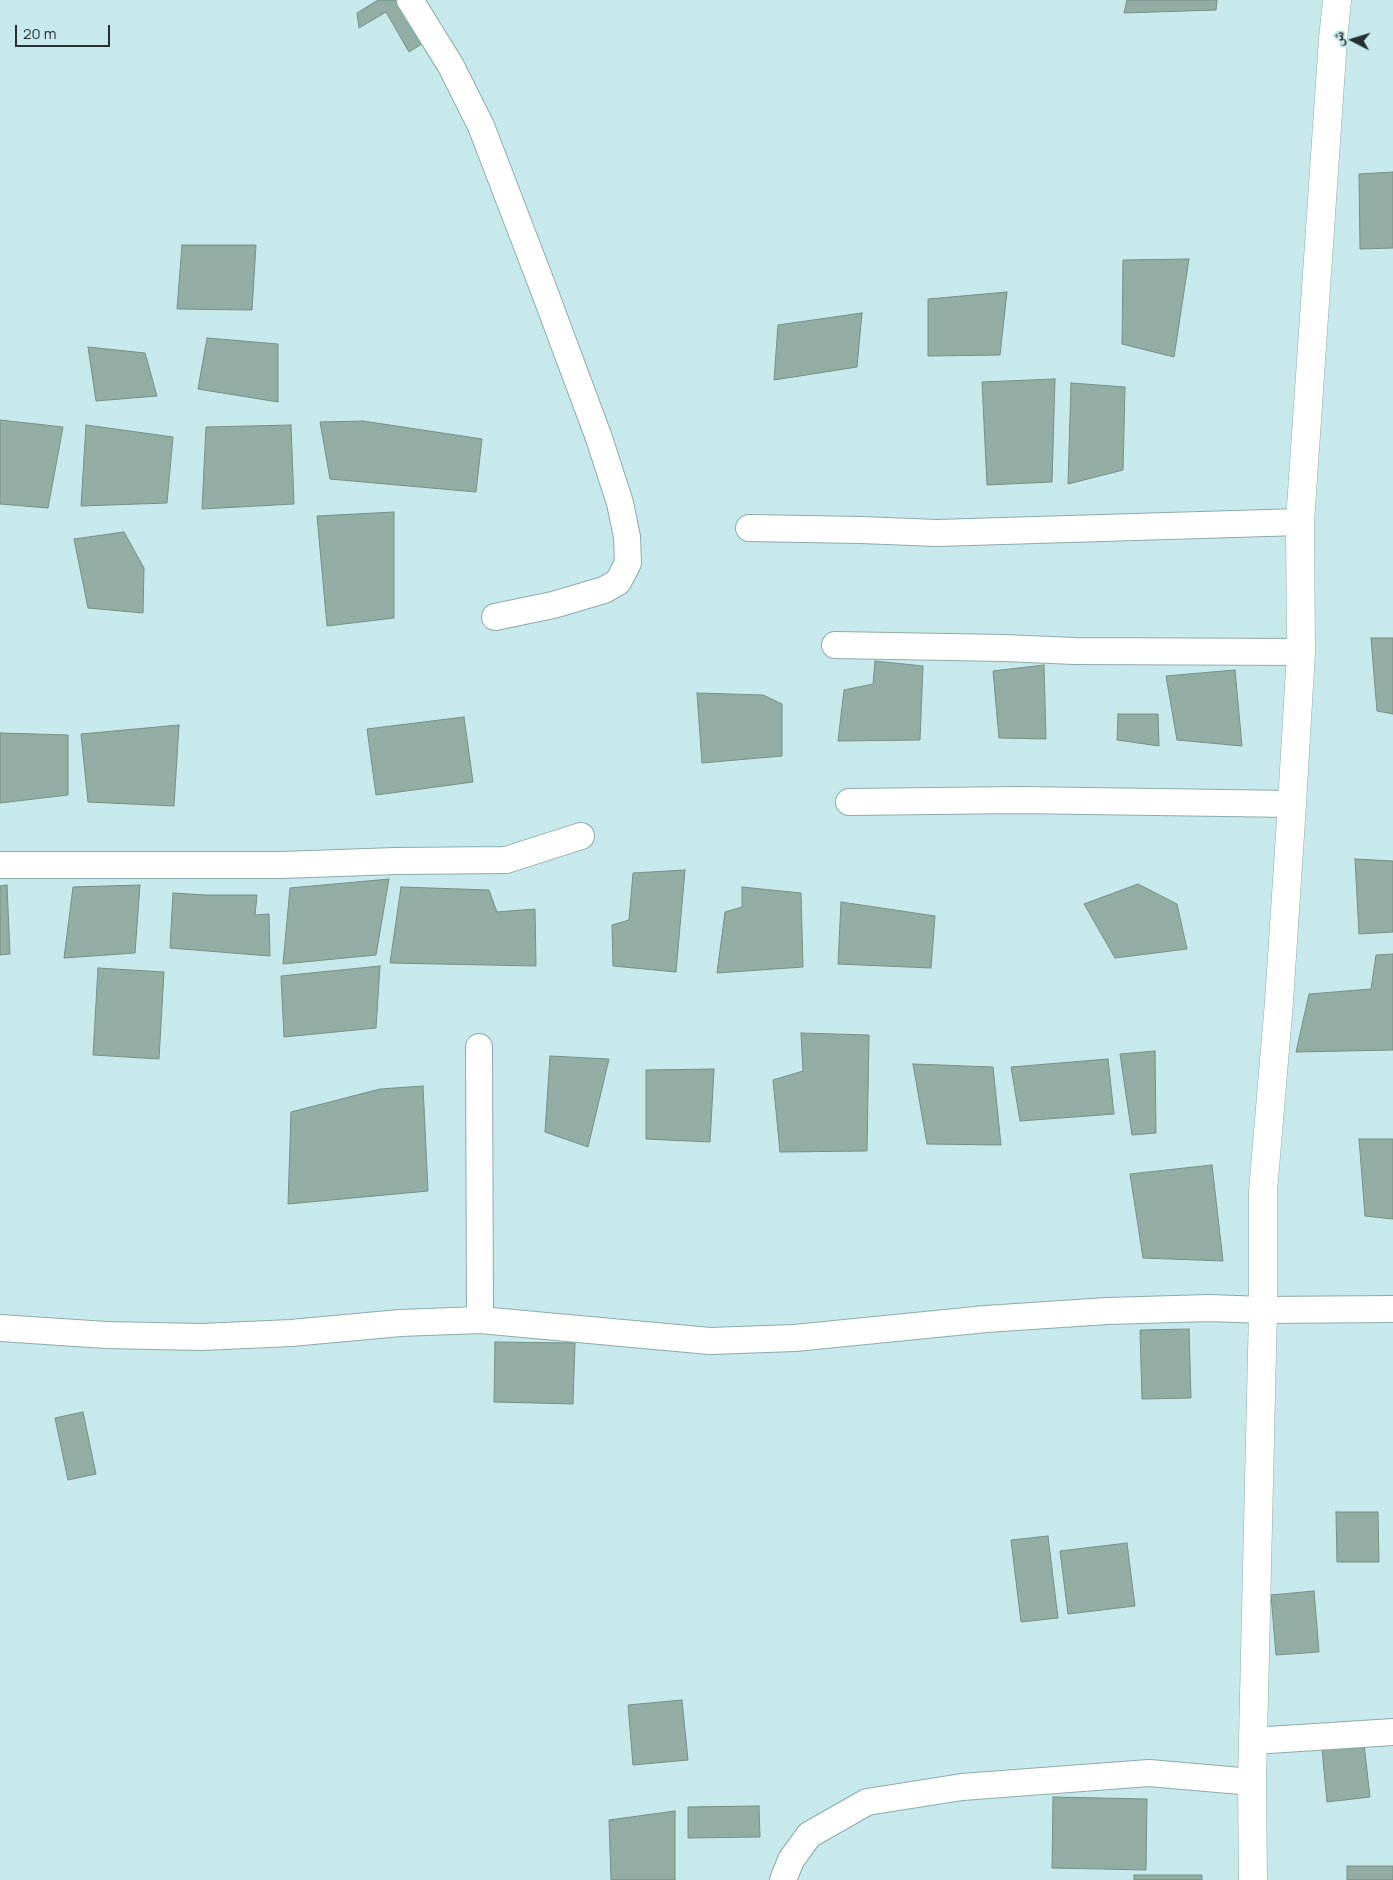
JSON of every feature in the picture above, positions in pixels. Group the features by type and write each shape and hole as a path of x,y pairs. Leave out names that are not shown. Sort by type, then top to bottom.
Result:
{"street":[{"path":"410,0 451,66 481,126 599,438 620,503 627,537 628,564 618,582 604,590 553,605 495,616"},
{"path":"1253,1880 1252,1782 1263,1310 1263,1191 1279,1002 1292,804 1301,652 1300,522 1332,49 1337,0"},
{"path":"749,528 937,533 1300,522"},
{"path":"835,645 1132,652 1301,652"},
{"path":"849,802 1019,800 1292,804"},
{"path":"0,865 281,865 506,860 581,836"},
{"path":"479,1047 480,1320"},
{"path":"0,1328 106,1335 202,1337 400,1323 480,1320 710,1341 795,1338 986,1319 1107,1310 1393,1308"},
{"path":"1253,1740 1393,1732"},
{"path":"783,1880 790,1860 809,1835 867,1802 962,1786 1149,1773 1252,1782"}],"building":[{"path":"378,0 401,0 425,42 409,52 386,12 359,28 357,13"},
{"path":"1127,0 1217,0 1216,10 1124,13"},
{"path":"1393,172 1393,248 1360,249 1359,174"},
{"path":"182,245 256,245 252,310 177,309"},
{"path":"1189,259 1174,357 1122,344 1123,260"},
{"path":"1007,292 1000,355 928,356 928,299"},
{"path":"862,313 857,367 774,380 778,325"},
{"path":"207,338 278,344 278,402 198,389"},
{"path":"88,347 145,353 157,396 96,401"},
{"path":"1055,379 1052,482 987,485 982,382"},
{"path":"1071,383 1125,387 1123,470 1068,484"},
{"path":"0,420 63,427 48,508 0,504"},
{"path":"363,421 482,439 476,492 330,479 320,422"},
{"path":"86,425 173,437 167,503 81,506"},
{"path":"291,425 294,504 202,509 206,427"},
{"path":"394,512 394,618 327,626 317,516"},
{"path":"124,532 144,568 143,613 88,608 74,539"},
{"path":"1371,638 1393,638 1393,714 1377,711"},
{"path":"875,661 923,666 920,740 838,741 844,690 873,684"},
{"path":"1044,665 1046,739 999,738 993,671"},
{"path":"1235,670 1242,746 1177,740 1166,676"},
{"path":"697,693 763,695 782,704 782,756 702,763"},
{"path":"1118,714 1158,714 1159,746 1117,740"},
{"path":"464,717 473,782 376,795 367,729"},
{"path":"179,725 174,806 88,802 81,734"},
{"path":"0,733 68,735 68,795 0,803"},
{"path":"1355,859 1393,861 1393,932 1359,934"},
{"path":"685,870 676,972 613,966 612,925 629,920 633,873"},
{"path":"389,879 376,955 283,964 290,888"},
{"path":"1138,884 1177,904 1187,949 1115,958 1084,904"},
{"path":"7,885 10,954 0,955 0,886"},
{"path":"140,885 135,953 64,958 73,887"},
{"path":"401,887 489,890 497,912 535,909 536,966 390,963"},
{"path":"742,887 801,893 803,967 717,973 725,912 742,907"},
{"path":"173,893 257,895 255,915 269,914 270,956 170,948"},
{"path":"841,902 935,916 931,968 838,964"},
{"path":"1393,954 1393,1050 1296,1052 1309,994 1371,989 1376,955"},
{"path":"380,966 376,1028 284,1037 281,976"},
{"path":"98,968 164,972 159,1059 93,1055"},
{"path":"801,1033 869,1035 867,1151 780,1152 773,1080 803,1071"},
{"path":"1155,1051 1156,1133 1132,1135 1120,1054"},
{"path":"550,1056 609,1059 588,1147 545,1132"},
{"path":"1108,1059 1114,1114 1020,1121 1011,1067"},
{"path":"913,1064 993,1067 1001,1145 927,1144"},
{"path":"714,1069 710,1142 646,1139 646,1070"},
{"path":"423,1086 428,1191 288,1204 291,1112 380,1089"},
{"path":"1359,1139 1393,1139 1393,1219 1365,1216"},
{"path":"1212,1165 1223,1261 1143,1258 1130,1174"},
{"path":"1189,1329 1191,1398 1142,1399 1140,1330"},
{"path":"495,1342 575,1343 573,1404 494,1402"},
{"path":"83,1412 96,1474 68,1480 55,1418"},
{"path":"1336,1512 1378,1512 1379,1562 1337,1562"},
{"path":"1048,1536 1058,1618 1021,1622 1011,1540"},
{"path":"1127,1543 1135,1606 1068,1614 1060,1551"},
{"path":"1314,1591 1319,1652 1276,1655 1271,1595"},
{"path":"682,1700 688,1760 633,1765 628,1705"},
{"path":"1364,1744 1370,1797 1327,1802 1322,1749"},
{"path":"1053,1797 1147,1799 1146,1870 1052,1868"},
{"path":"759,1806 760,1837 688,1838 688,1807"},
{"path":"675,1811 675,1880 611,1880 609,1820"},
{"path":"1347,1866 1393,1866 1393,1880 1347,1880"},
{"path":"1134,1875 1202,1875 1202,1880 1134,1880"}]}
